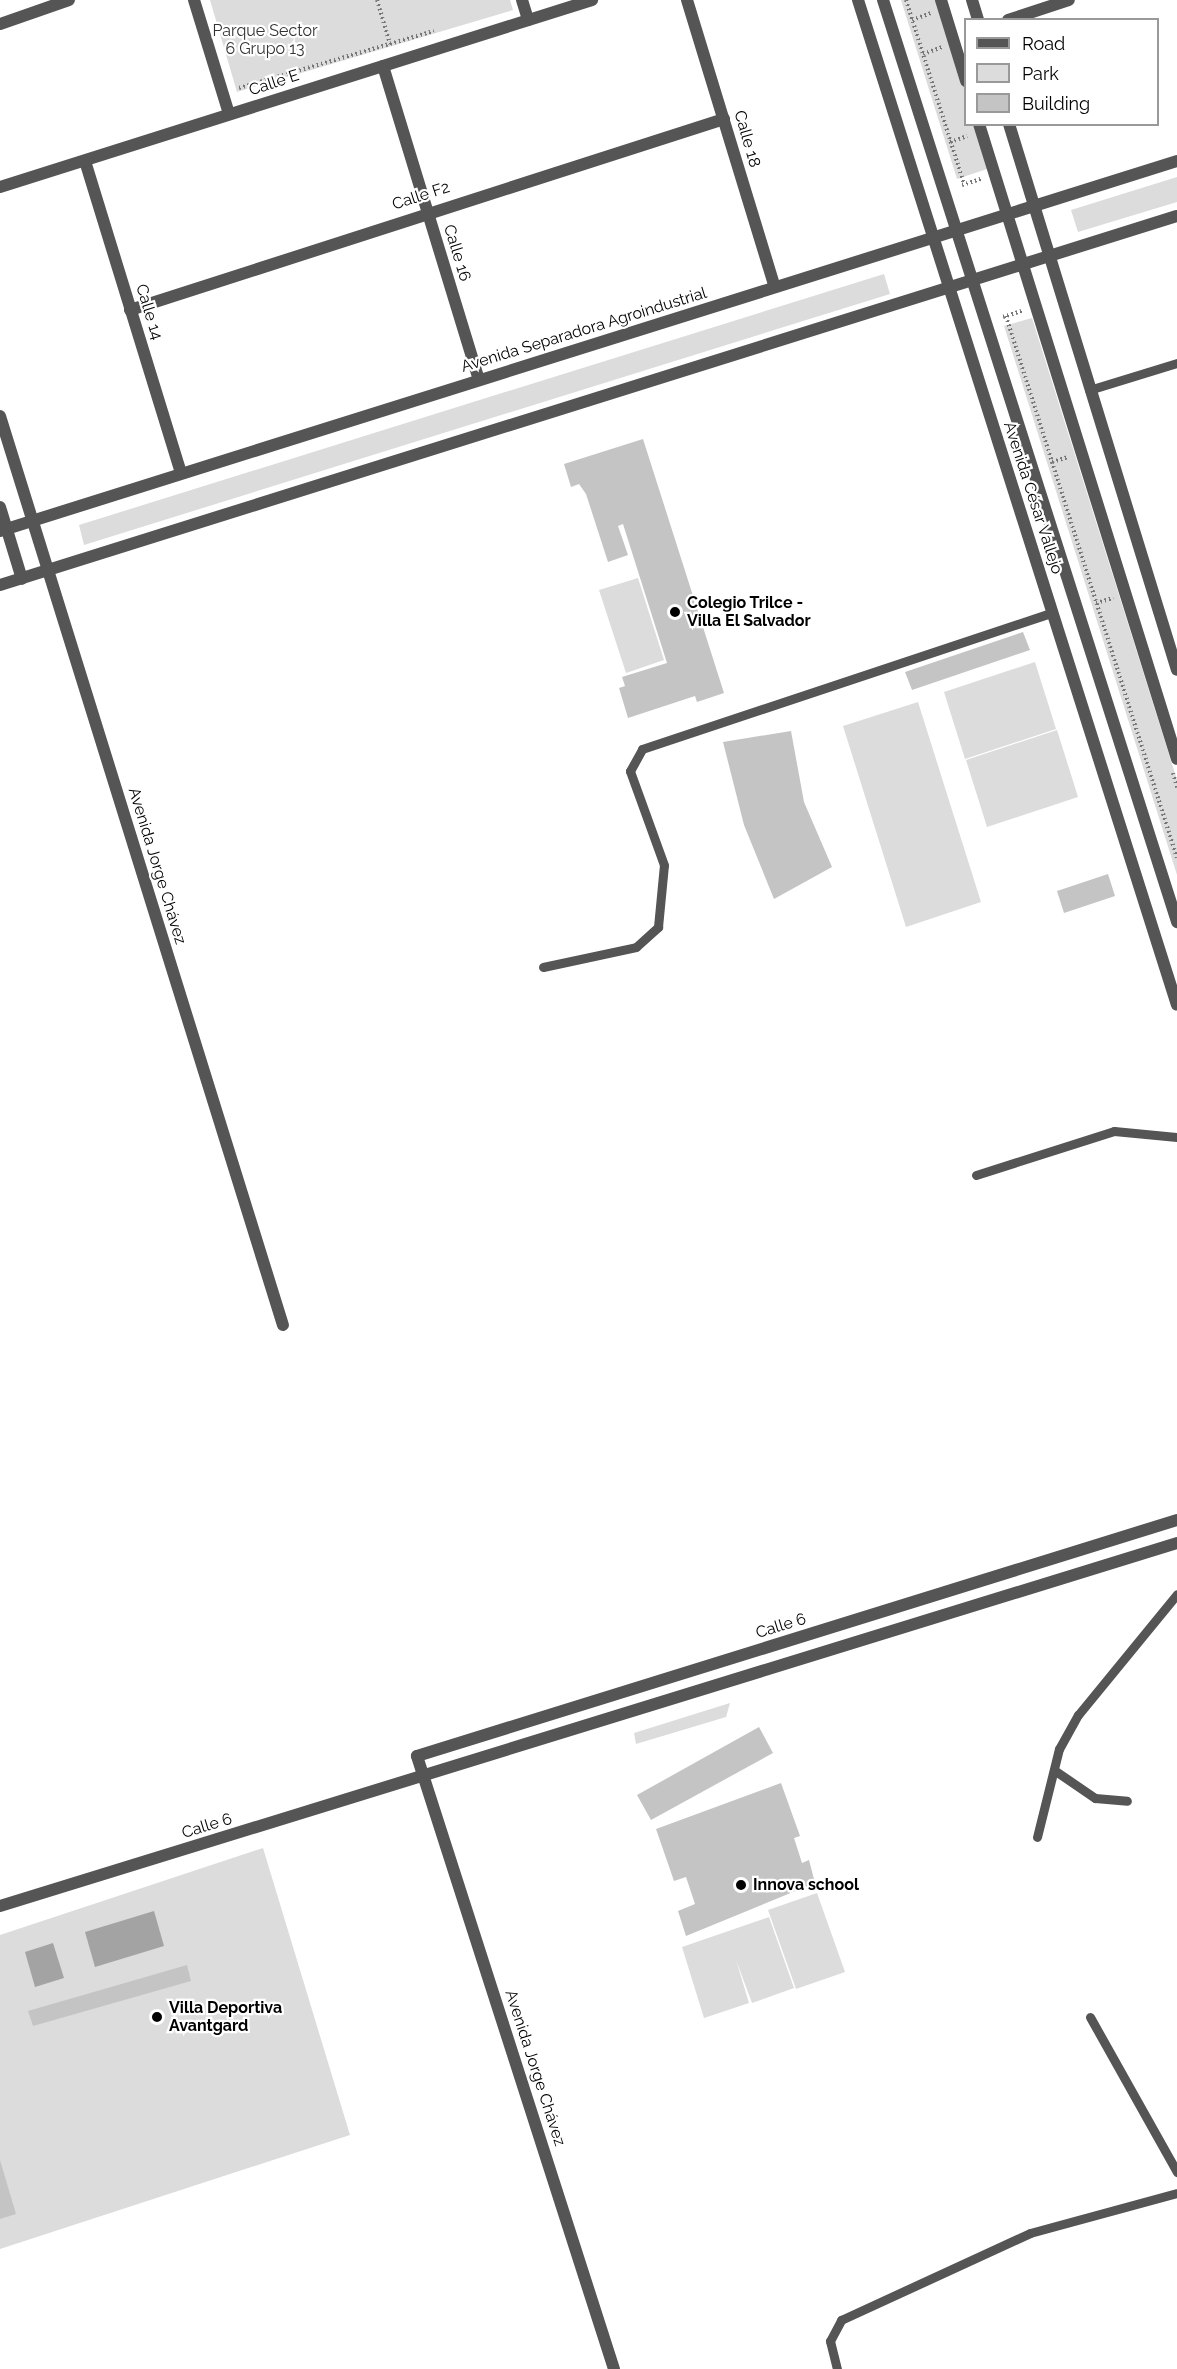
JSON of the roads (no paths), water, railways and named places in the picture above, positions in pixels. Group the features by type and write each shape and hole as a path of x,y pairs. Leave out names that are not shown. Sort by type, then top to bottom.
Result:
{"street":[{"path":"0,24 69,0"},
{"path":"194,0 229,114"},
{"path":"522,0 528,20"},
{"name":"Calle E","path":"0,186 592,0"},
{"name":"Calle 18","path":"687,0 775,287"},
{"name":"Avenida César Vallejo","path":"858,0 1177,1005"},
{"name":"Avenida César Vallejo","path":"883,0 1177,922"},
{"path":"972,0 977,18"},
{"path":"1014,18 1069,0"},
{"path":"940,5 964,75"},
{"name":"Calle 16","path":"383,66 479,380"},
{"name":"Calle F2","path":"130,310 427,211 724,119"},
{"path":"980,126 1177,759"},
{"path":"1010,126 1047,257 1177,670"},
{"name":"Avenida Separadora Agroindustrial","path":"3,530 1177,160"},
{"name":"Calle 14","path":"85,161 181,473"},
{"path":"0,585 1177,216"},
{"name":"Avenida Jorge Chávez","path":"0,416 282,1325"},
{"path":"0,507 3,530 22,579"},
{"name":"Calle 6","path":"423,1777 419,1754 1177,1520"},
{"name":"Calle 6","path":"0,1906 1177,1543"},
{"path":"1043,1562 1050,1583"},
{"path":"856,1620 863,1641"},
{"path":"559,1712 565,1733"},
{"name":"Avenida Jorge Chávez","path":"423,1777 614,2369"}],"lane":[{"path":"1089,390 1177,363"},
{"path":"543,967 636,947 658,927 664,865 630,771 642,749 1052,612"},
{"path":"976,1175 1114,1131 1177,1137"},
{"path":"1037,1837 1054,1770 1078,1715 1177,1594"},
{"path":"1054,1770 1095,1798 1127,1801"},
{"path":"1090,2017 1177,2172"},
{"path":"837,2369 830,2341 841,2320 1030,2233 1177,2193"}],"place":[{"name":"Colegio Trilce - Villa El Salvador","path":"675,612"},
{"name":"Innova school","path":"741,1885"},
{"name":"Villa Deportiva Avantgard","path":"157,2017"}],"park label":[{"name":"Parque Sector 6 Grupo 13","path":"265,40"}]}
